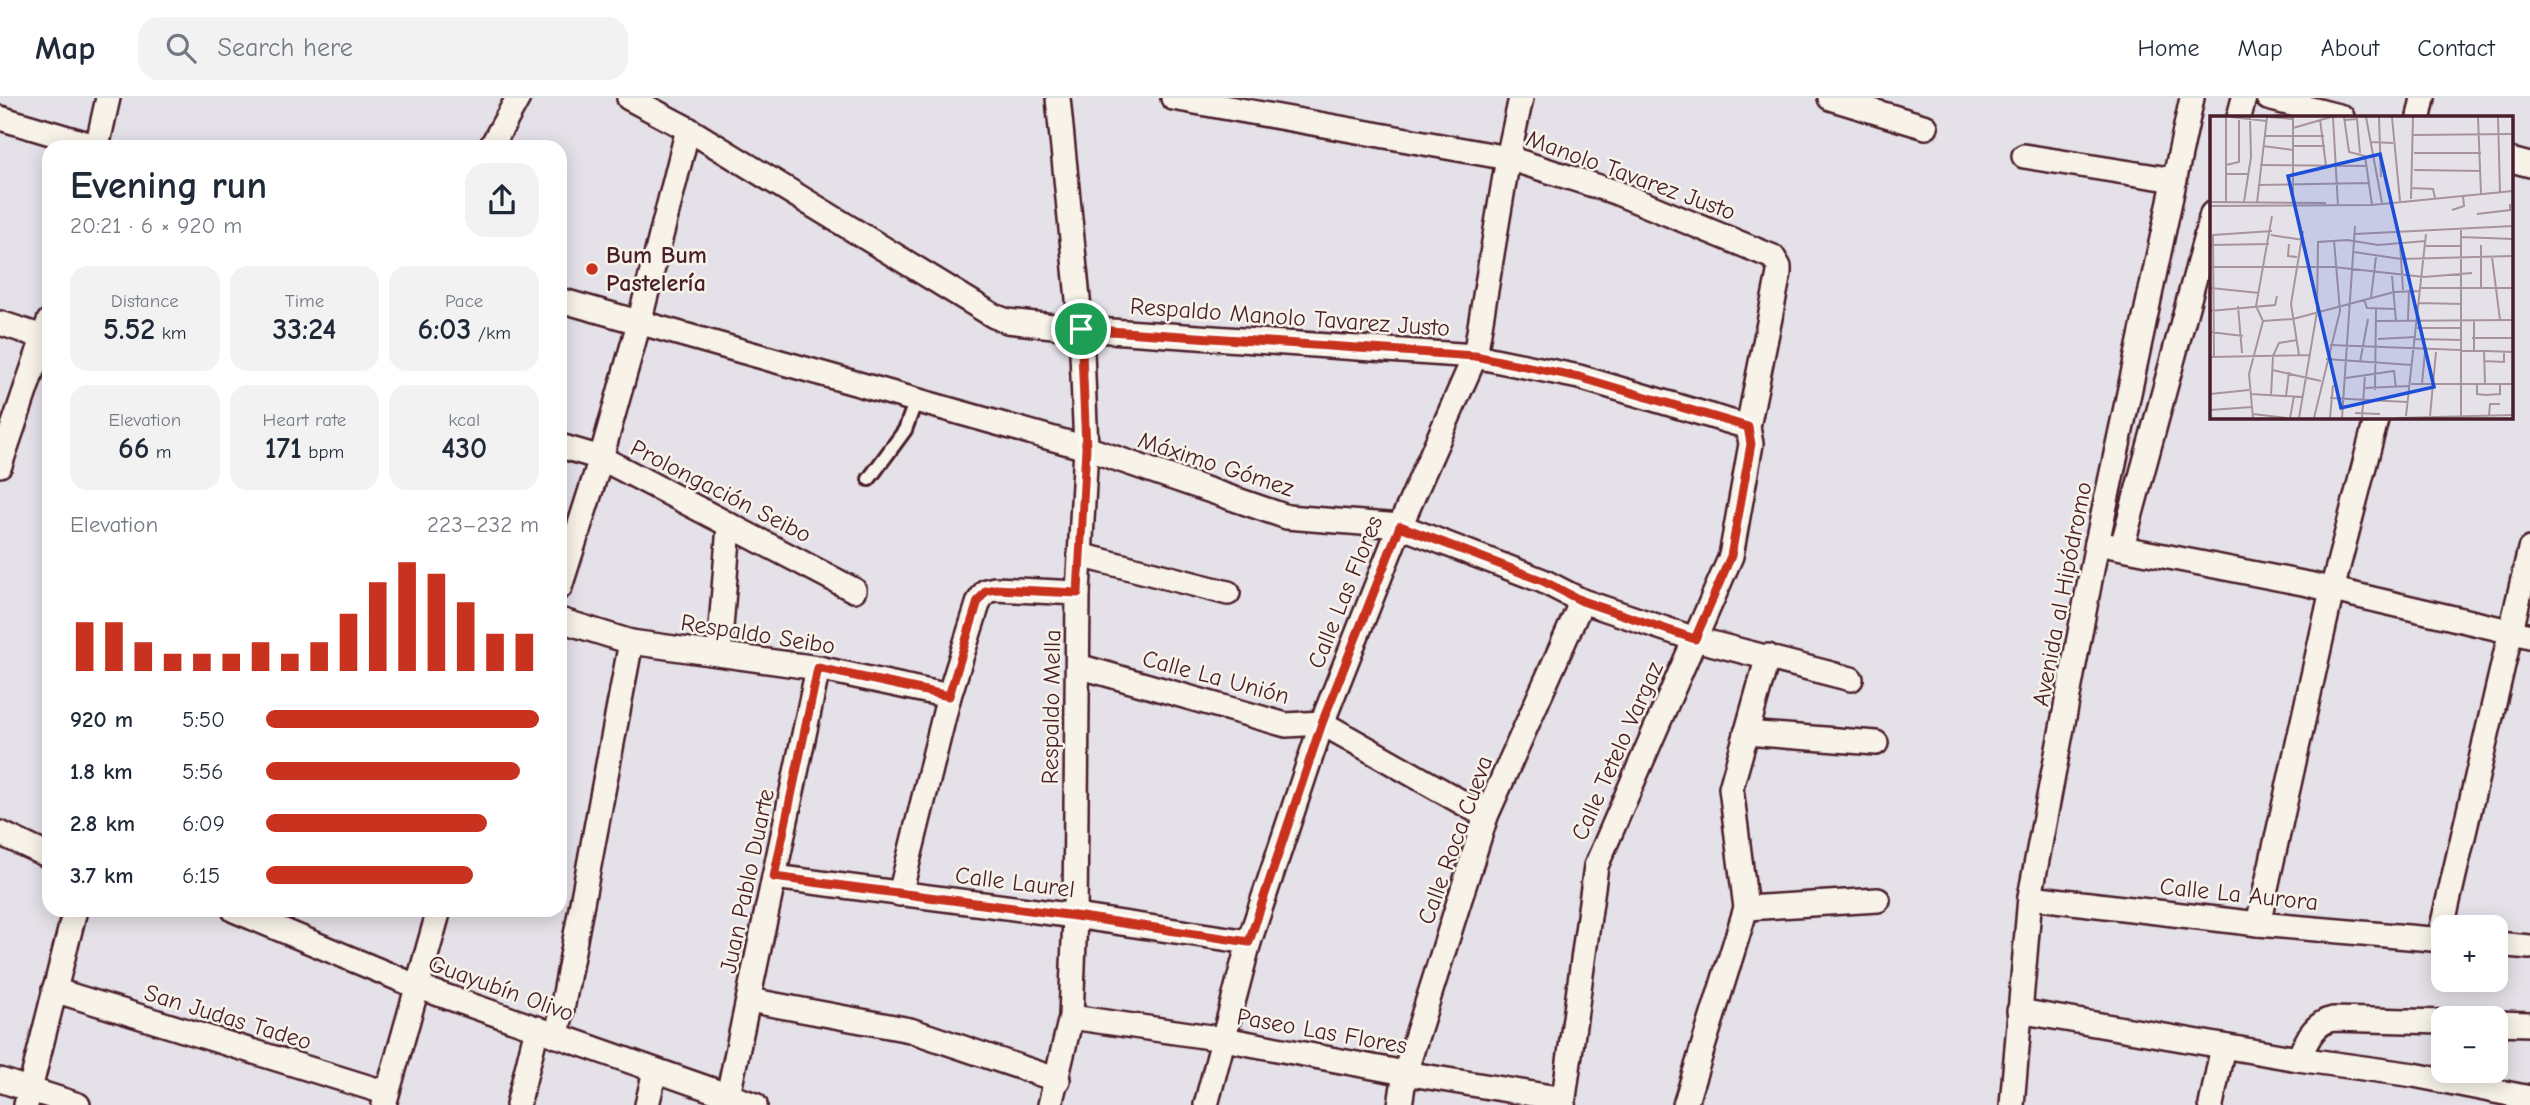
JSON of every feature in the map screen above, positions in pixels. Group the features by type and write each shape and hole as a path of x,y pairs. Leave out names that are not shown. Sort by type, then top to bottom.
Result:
{"street":[{"path":"99,140 108,98"},
{"path":"495,140 517,98"},
{"name":"Respaldo Manolo Tavarez Justo","path":"629,98 688,129 994,316 1007,321 1081,329 1475,356 1579,377 1748,427"},
{"name":"Respaldo Mella","path":"1050,1105 1071,1017 1075,916 1078,593 1086,448 1081,329 1058,98"},
{"name":"Manolo Tavarez Justo","path":"1173,98 1508,158 1615,192 1773,257 1777,262"},
{"name":"Calle Las Flores","path":"1206,1105 1249,942 1322,723 1400,526 1475,356 1508,158 1521,98"},
{"path":"1832,98 1926,127"},
{"name":"Avenida al Hipódromo","path":"2012,1105 2030,897 2097,543 2192,98"},
{"path":"2239,116 2244,98"},
{"path":"2268,98 2338,116"},
{"path":"2419,116 2423,98"},
{"path":"0,118 74,140"},
{"path":"567,565 639,323 688,129"},
{"path":"2024,156 2175,180"},
{"path":"2512,160 2530,165"},
{"path":"2122,547 2210,219"},
{"name":"Calle Tetelo Vargaz","path":"1563,1102 1596,866 1649,739 1731,556 1751,444 1748,427 1779,273 1777,262"},
{"name":"Máximo Gómez","path":"567,302 1086,448 1287,517 1400,526 1543,581 1582,601 1695,639 1852,679"},
{"path":"0,324 42,331"},
{"path":"0,465 42,346"},
{"path":"2258,924 2332,590 2377,418"},
{"name":"Prolongación Seibo","path":"567,448 601,458 854,590"},
{"path":"719,653 729,526"},
{"path":"2097,543 2332,590 2520,634"},
{"path":"2447,915 2520,634 2530,549"},
{"path":"1080,555 1228,593"},
{"path":"900,894 949,696 978,601 986,591 995,589 1078,593"},
{"name":"Calle Roca Cueva","path":"1400,1105 1405,1073 1486,816 1582,601"},
{"name":"Respaldo Seibo","path":"567,622 631,642 818,668 949,696"},
{"path":"518,1105 547,1032 631,642"},
{"path":"1685,1105 1746,908 1731,789 1768,656"},
{"name":"Calle La Unión","path":"1078,666 1286,725 1322,723"},
{"name":"Juan Pablo Duarte","path":"727,1101 818,668"},
{"path":"1322,723 1486,816"},
{"path":"1746,733 1876,743"},
{"path":"0,833 42,853"},
{"name":"Calle Laurel","path":"774,877 1075,916 1249,942"},
{"name":"Calle La Aurora","path":"2030,897 2258,924 2431,939"},
{"path":"1746,908 1878,900"},
{"path":"28,1097 73,917"},
{"path":"385,1099 437,917"},
{"name":"Guayubín Olivo","path":"287,920 416,986 655,1071 727,1101 755,1105"},
{"path":"2508,945 2530,947"},
{"name":"San Judas Tadeo","path":"54,990 385,1099"},
{"path":"749,1000 910,1030 1058,1080"},
{"path":"2019,1011 2298,1059 2414,1074 2530,1098"},
{"name":"Paseo Las Flores","path":"1071,1017 1224,1039 1563,1102"},
{"path":"2298,1059 2314,1028 2323,1021 2431,1022"},
{"path":"2508,1023 2530,1024"},
{"path":"2211,1105 2223,1046"},
{"path":"647,1105 655,1071"},
{"path":"0,1080 28,1097 78,1105"}],"lane":[{"path":"869,479 905,429 916,400"}],"place":[{"name":"Bum Bum Pastelería","path":"592,269"}],"route":[{"path":"1081,329 1475,356 1579,377 1748,427 1751,444 1731,556 1695,639 1582,601 1543,581 1400,526 1322,723 1249,942 1075,916 774,877 818,668 949,696 978,601 986,591 995,589 1078,593 1086,448 1081,329"}]}
